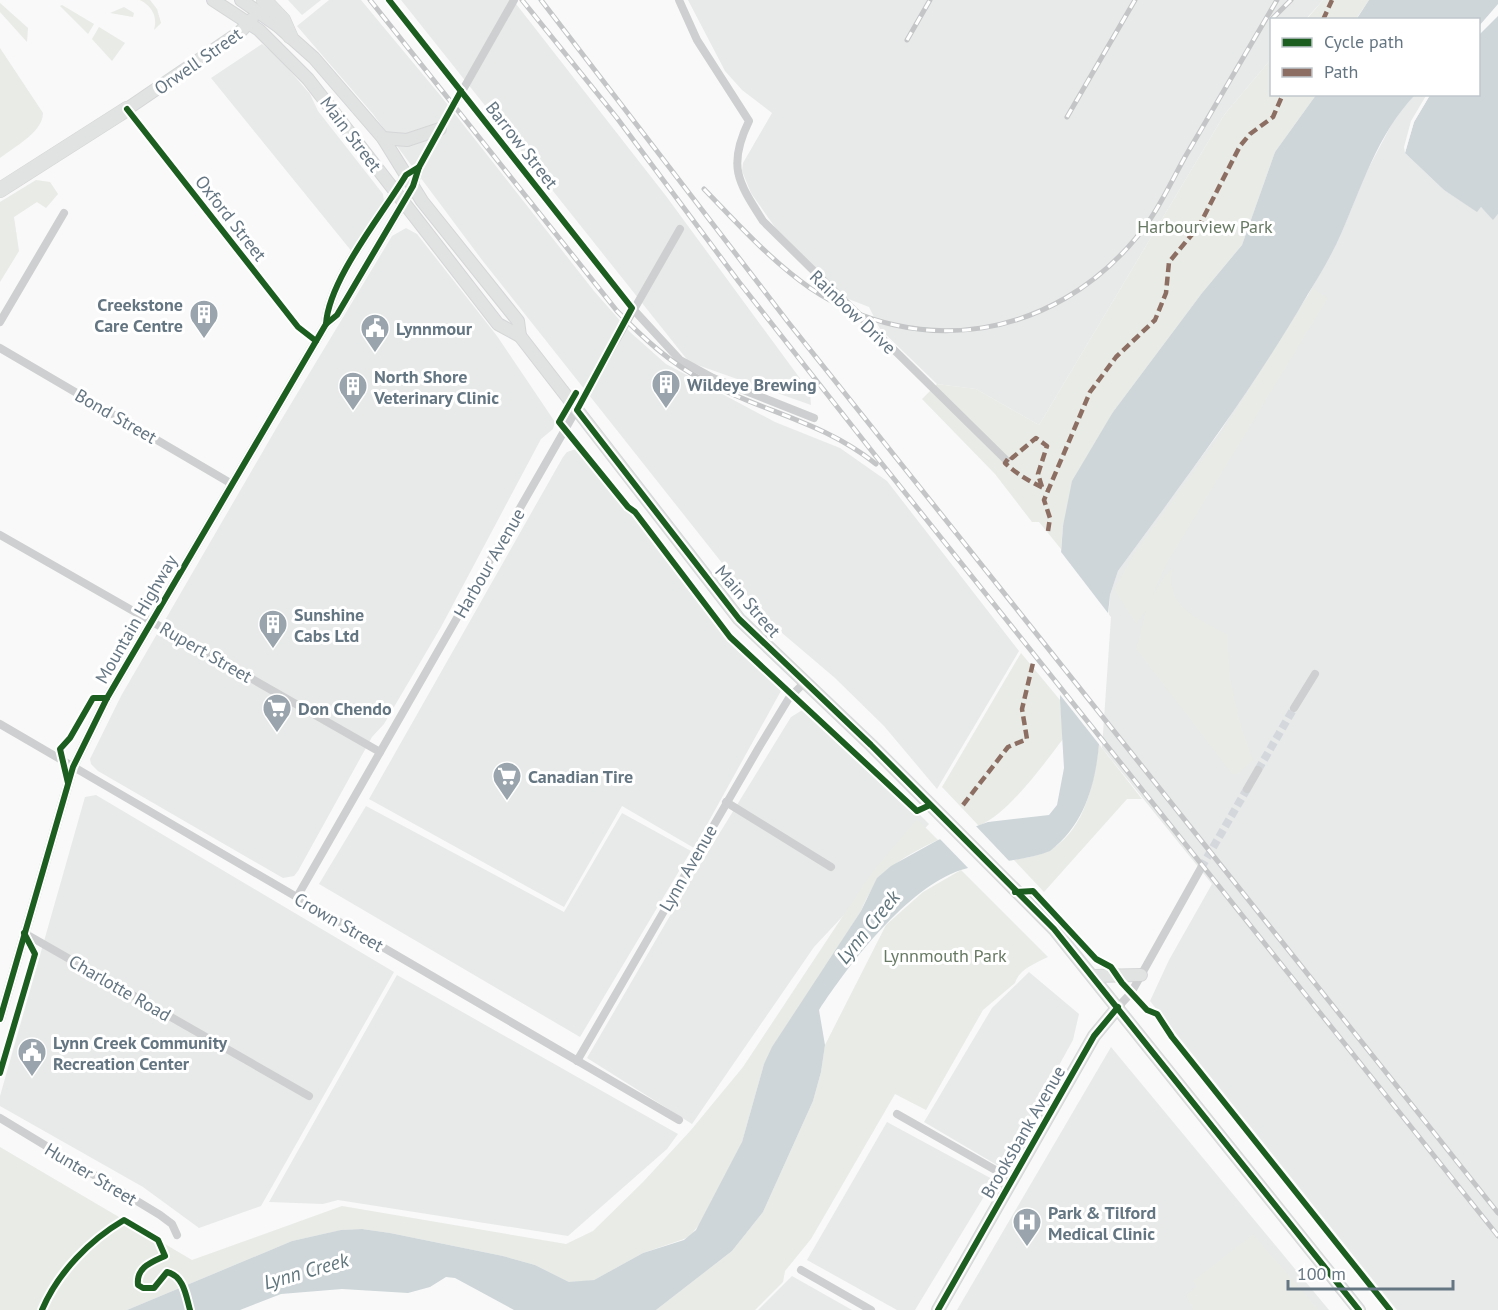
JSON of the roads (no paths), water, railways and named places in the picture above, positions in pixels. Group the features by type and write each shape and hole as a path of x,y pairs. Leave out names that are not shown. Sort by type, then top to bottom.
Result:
{"highway":[{"path":"264,0 284,20 290,36"},
{"path":"0,190 127,110"}],"main road":[{"name":"Main Street","path":"213,0 274,43 308,78 498,324 520,336 739,619 806,681 1054,929 1094,976 1359,1310"},
{"name":"Main Street","path":"244,2 290,36 314,58 383,138 413,186 518,321 520,336"},
{"name":"Orwell Street","path":"127,110 250,24 251,13 244,2"},
{"path":"383,138 407,140 440,129"},
{"path":"1094,976 1141,975"},
{"name":"Brooksbank Avenue","path":"938,1310 1099,1029 1118,1007"}],"street":[{"name":"Barrow Street","path":"389,0 632,308 680,360 713,378 814,418"},
{"name":"Mountain Highway","path":"0,1019 73,767 107,698 326,324 327,308 351,262 399,198 413,186 419,167 514,0"},
{"name":"Rainbow Drive","path":"679,0 697,40 749,121 738,144 737,168 743,190 763,221 1006,460"},
{"name":"Oxford Street","path":"127,110 298,327 316,341"},
{"name":"Mountain Highway","path":"399,198 406,175 419,167"},
{"path":"0,322 64,213"},
{"name":"Harbour Avenue","path":"297,897 577,410 632,308 680,228"},
{"name":"Bond Street","path":"0,348 232,484"},
{"name":"Rupert Street","path":"0,535 380,752"},
{"path":"1294,708 1315,674"},
{"name":"Lynn Avenue","path":"577,1060 726,802 789,698 806,681"},
{"name":"Crown Street","path":"0,724 679,1120"},
{"path":"1247,789 1258,770"},
{"path":"726,802 831,867"},
{"name":"Brooksbank Avenue","path":"1118,1007 1131,993 1201,868"},
{"name":"Charlotte Road","path":"24,933 309,1096"},
{"path":"897,1114 1013,1180"},
{"name":"Hunter Street","path":"0,1118 160,1215 172,1224 177,1235"},
{"path":"801,1270 871,1310"}],"water":[{"path":"1369,0 1498,0 1498,4 1480,25 1480,18 1357,18"},
{"path":"1498,16 1498,214 1493,220 1481,207 1477,212 1444,190 1405,153 1414,122 1429,96 1480,96 1480,34"},
{"name":"Lynn Creek","path":"1315,96 1414,96 1402,110 1381,143 1334,249 1264,366 1118,571 1110,595 1099,748 1089,794 1080,815 1068,834 1050,851 972,867 941,879 901,910 863,950 819,1010 825,1045 813,1101 763,1212 732,1251 656,1310 514,1310 455,1278 446,1277 430,1287 408,1293 342,1289 281,1294 240,1310 127,1310 292,1241 341,1230 362,1229 390,1233 503,1256 535,1265 569,1282 594,1280 643,1253 684,1240 696,1230 742,1142 764,1064 772,1047 861,911 877,878 891,866 938,840 988,822 1049,815 1057,805 1064,768 1060,700 1059,580 1063,526 1072,481 1113,412 1202,293 1242,245 1275,152"}],"tunnel":[{"path":"1258,770 1294,708"},
{"path":"1201,868 1247,789"}],"railway":[{"path":"370,0 617,311 647,340 679,366 703,380 834,437 876,464"},
{"path":"522,0 617,118 739,282 871,450 1498,1236"},
{"path":"541,0 788,322 1498,1213"},
{"path":"907,40 930,0"},
{"path":"1067,117 1135,0"},
{"path":"704,189 781,266 810,288 852,311 895,325 939,331 982,328 1025,317 1065,298 1103,272 1136,238 1156,209 1277,0"},
{"path":"1273,18 1291,0"}],"place":[{"name":"Creekstone Care Centre","path":"204,340"},
{"name":"Lynnmour","path":"375,354"},
{"name":"Wildeye Brewing","path":"666,410"},
{"name":"North Shore Veterinary Clinic","path":"353,412"},
{"name":"Sunshine Cabs Ltd","path":"273,650"},
{"name":"Don Chendo","path":"277,734"},
{"name":"Canadian Tire","path":"507,802"},
{"name":"Lynn Creek Community Recreation Center","path":"32,1078"},
{"name":"Park & Tilford Medical Clinic","path":"1027,1248"}],"park label":[{"name":"Harbourview Park","path":"1205,226"},
{"name":"Lynnmouth Park","path":"945,955"}]}
